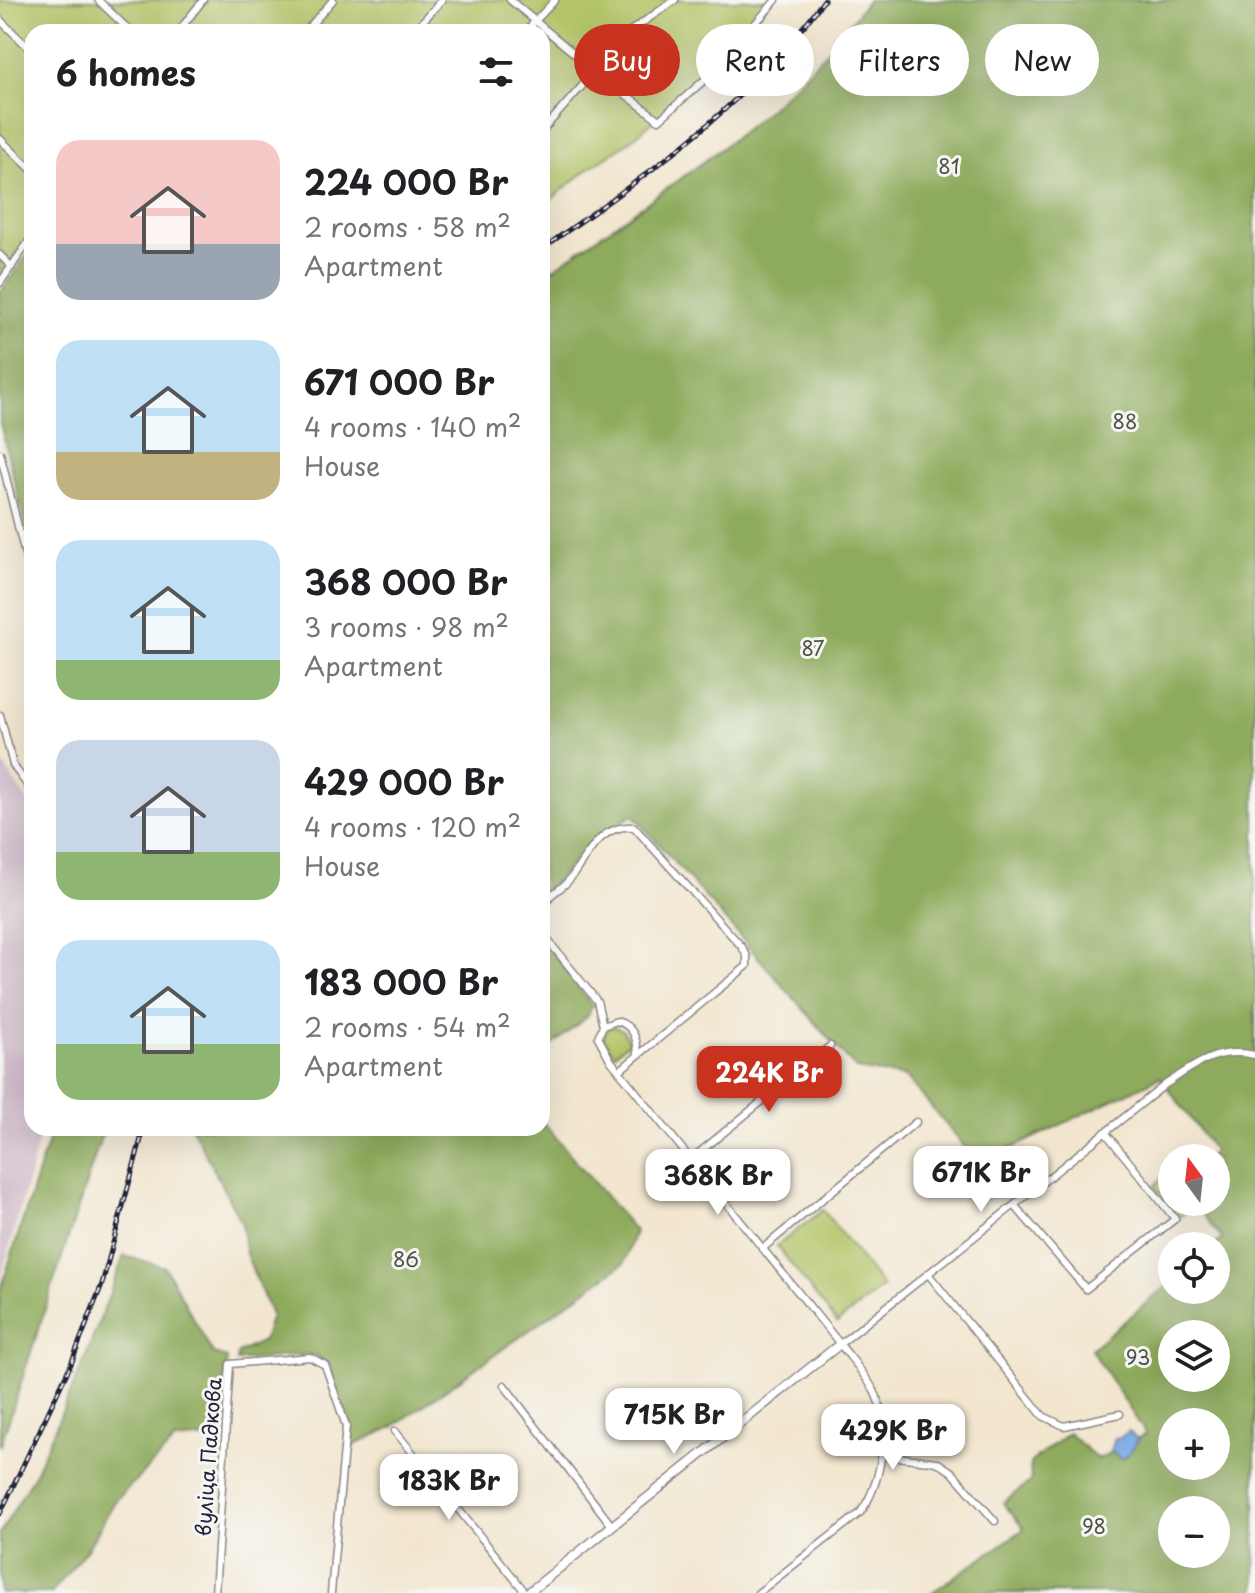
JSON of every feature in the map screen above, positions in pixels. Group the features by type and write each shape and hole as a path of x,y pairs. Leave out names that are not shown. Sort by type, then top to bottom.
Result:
{"street":[{"path":"98,0 123,24"},
{"path":"184,24 203,0"},
{"path":"312,24 333,0"},
{"path":"420,24 442,0"},
{"path":"510,0 540,24"},
{"path":"533,24 555,0"},
{"path":"641,24 675,0"},
{"path":"628,96 659,120 710,75 776,0"},
{"path":"0,20 24,43"},
{"path":"550,33 574,53"},
{"path":"550,122 574,93"},
{"path":"0,139 24,162"},
{"path":"0,283 24,249"},
{"path":"0,255 12,267"},
{"path":"0,453 24,550"},
{"path":"0,715 13,765 24,781"},
{"path":"550,894 568,881 585,854 604,835 623,826 634,827 747,956 747,966 619,1071"},
{"path":"550,943 597,1001 603,1026 599,1043 840,1344 875,1391 880,1405 883,1426 881,1455 874,1491 860,1513 758,1593"},
{"path":"603,1026 617,1021 630,1027 637,1040 638,1054"},
{"path":"690,1160 830,1046"},
{"path":"395,1431 527,1593 929,1275 1138,1105 1181,1074 1220,1053 1233,1051 1255,1055"},
{"path":"762,1249 916,1122"},
{"path":"1015,1206 1086,1289 1175,1219 1105,1132"},
{"path":"929,1275 1043,1416 1064,1426 1120,1414"},
{"name":"вуліца Падкова","path":"215,1593 230,1364 310,1357 325,1365 346,1426 331,1593"},
{"path":"504,1385 612,1526"},
{"path":"881,1455 937,1462 952,1472 995,1521"}],"shaded area":[{"path":"0,760 24,796 24,1136 40,1136 0,1282"}],"green space":[{"path":"0,0 772,0 751,24 696,24 696,83 630,141 588,169 550,200 550,24 24,24 24,243 0,277"},
{"path":"867,0 1255,0 1255,1593 931,1593 1024,1529 1003,1503 1031,1481 1030,1463 1068,1433 1098,1459 1146,1434 1091,1349 1158,1294 1158,1304 1230,1304 1230,1232 1217,1232 1205,1216 1230,1216 1230,1144 1209,1144 1160,1077 979,1164 906,1077 856,1069 633,815 599,835 550,887 550,271 674,184 783,96 814,96 814,65 830,47 830,96 969,96 969,24 849,24"},
{"path":"24,260 24,520 0,423 0,292"},
{"path":"550,949 592,1006 588,1016 550,1047"},
{"path":"612,1026 623,1030 629,1042 614,1054 603,1038"},
{"name":"86","path":"550,1130 635,1231 624,1263 393,1427 351,1447 349,1424 329,1364 311,1354 237,1361 238,1353 263,1341 271,1315 245,1251 242,1224 196,1136 550,1136"},
{"path":"49,1136 101,1136 0,1447 0,1292"},
{"path":"823,1210 883,1287 837,1323 777,1246"},
{"path":"124,1256 165,1267 213,1354 227,1358 219,1437 175,1441 115,1501 89,1546 52,1593 0,1593 0,1534 36,1471 83,1364"}],"water":[{"path":"1129,1431 1138,1440 1125,1458 1119,1458 1110,1450 1115,1438"}],"railway":[{"path":"550,243 658,165 728,106 793,39 824,0"},
{"path":"0,1514 71,1364 102,1284 142,1136"}],"park label":[{"name":"81","path":"949,166"},
{"name":"88","path":"1125,421"},
{"name":"87","path":"813,648"},
{"name":"93","path":"1138,1357"},
{"name":"98","path":"1094,1526"}]}
